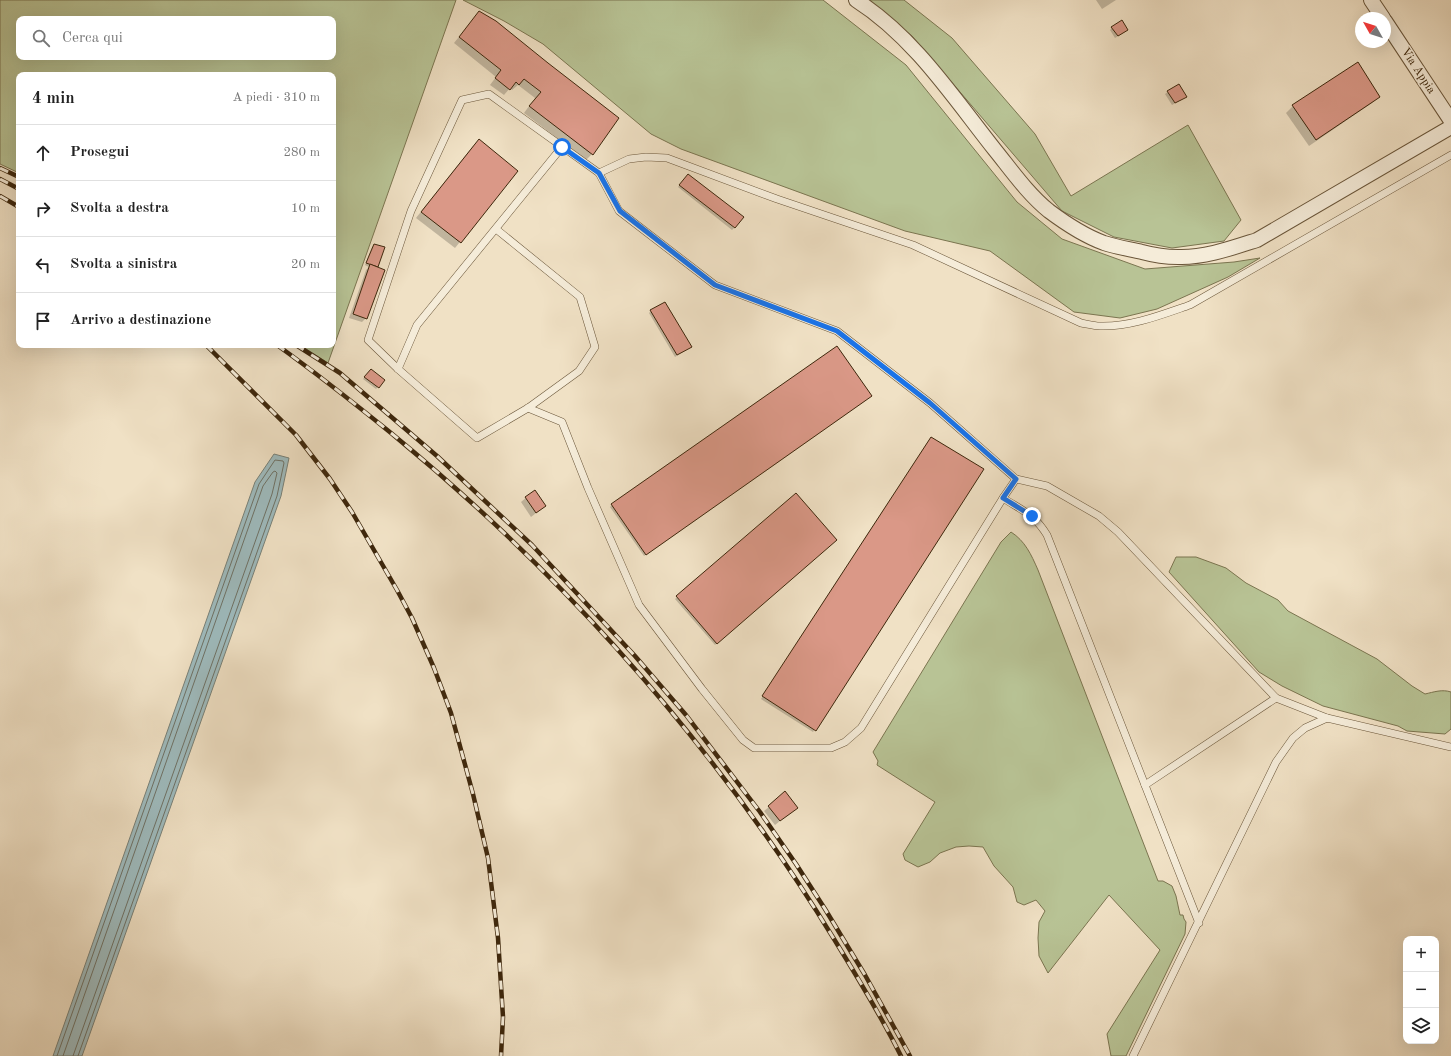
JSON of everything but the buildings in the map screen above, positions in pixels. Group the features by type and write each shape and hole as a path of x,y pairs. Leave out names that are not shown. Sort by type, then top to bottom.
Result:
{"street":[{"path":"856,0 868,8 905,39 930,67 1026,188 1049,211 1082,232 1103,242 1140,252 1178,258 1228,250 1257,240 1451,127"},
{"path":"1371,0 1379,12"},
{"name":"Via Appia","path":"1391,30 1451,121"}],"lane":[{"path":"496,228 580,297 596,347 579,371 528,408 477,438 398,369 368,340 411,211 462,100 489,94 599,173 620,211 715,285 837,331 930,403 1016,479 1047,486 1100,516 1118,532 1276,698 1327,718 1451,747"},
{"path":"398,369 416,325 562,147"},
{"path":"599,173 629,159 646,157 667,158 777,200 913,245 1081,323 1099,326 1121,325 1149,320 1190,305 1451,155"},
{"path":"528,408 562,422 588,488 640,605 702,689 744,740 754,748 831,748 845,742 861,728 1016,479"},
{"path":"1003,498 1032,516 1048,535 1199,923"},
{"path":"1145,785 1276,698"},
{"path":"1133,1056 1276,762 1293,738 1305,728 1327,718"}],"green space":[{"path":"0,0 456,0 336,340 336,72 16,72 16,172 0,164"},
{"path":"463,0 823,0 906,65 1017,202 1062,239 1145,269 1234,262 1260,258 1228,277 1157,309 1120,318 1074,312 990,251 905,231 681,149 651,134 543,44 504,21"},
{"path":"864,0 904,0 952,38 1035,134 1071,196 1188,125 1241,220 1224,241 1172,248 1114,237 1062,211 912,36"},
{"path":"305,348 333,348 328,363"},
{"path":"1011,532 1024,544 1038,570 1158,881 1163,881 1172,886 1180,915 1183,915 1186,922 1185,934 1126,1056 1111,1056 1107,1034 1160,950 1109,895 1048,973 1039,956 1038,938 1039,922 1045,911 1036,900 1024,905 1017,902 1013,887 994,866 983,847 956,847 940,853 930,862 918,867 905,860 903,854 935,802 877,765 878,761 873,752 1001,542"},
{"path":"1176,557 1196,557 1226,568 1246,583 1278,600 1288,611 1377,659 1425,694 1441,691 1451,692 1451,729 1445,734 1407,731 1398,726 1323,706 1282,686 1259,672 1169,572"}],"water":[{"path":"274,454 289,458 281,496 82,1056 53,1056 255,482"}],"railway":[{"path":"0,168 16,176"},
{"path":"0,179 16,187"},
{"path":"0,196 16,205"},
{"path":"209,348 296,435 330,479 352,512 397,590 412,618 434,668 451,713 473,794 488,858 498,938 503,1017 501,1056"},
{"path":"281,348 391,433 455,488 517,545 577,605 634,668 688,732 739,799 788,868 852,968 901,1056"},
{"path":"301,348 340,373 437,456 532,545 635,656 686,715 760,812 796,864 865,975 910,1056"}],"route":[{"path":"562,147 599,173 620,211 715,285 837,331 930,403 1016,479 1003,498 1032,516"}]}
